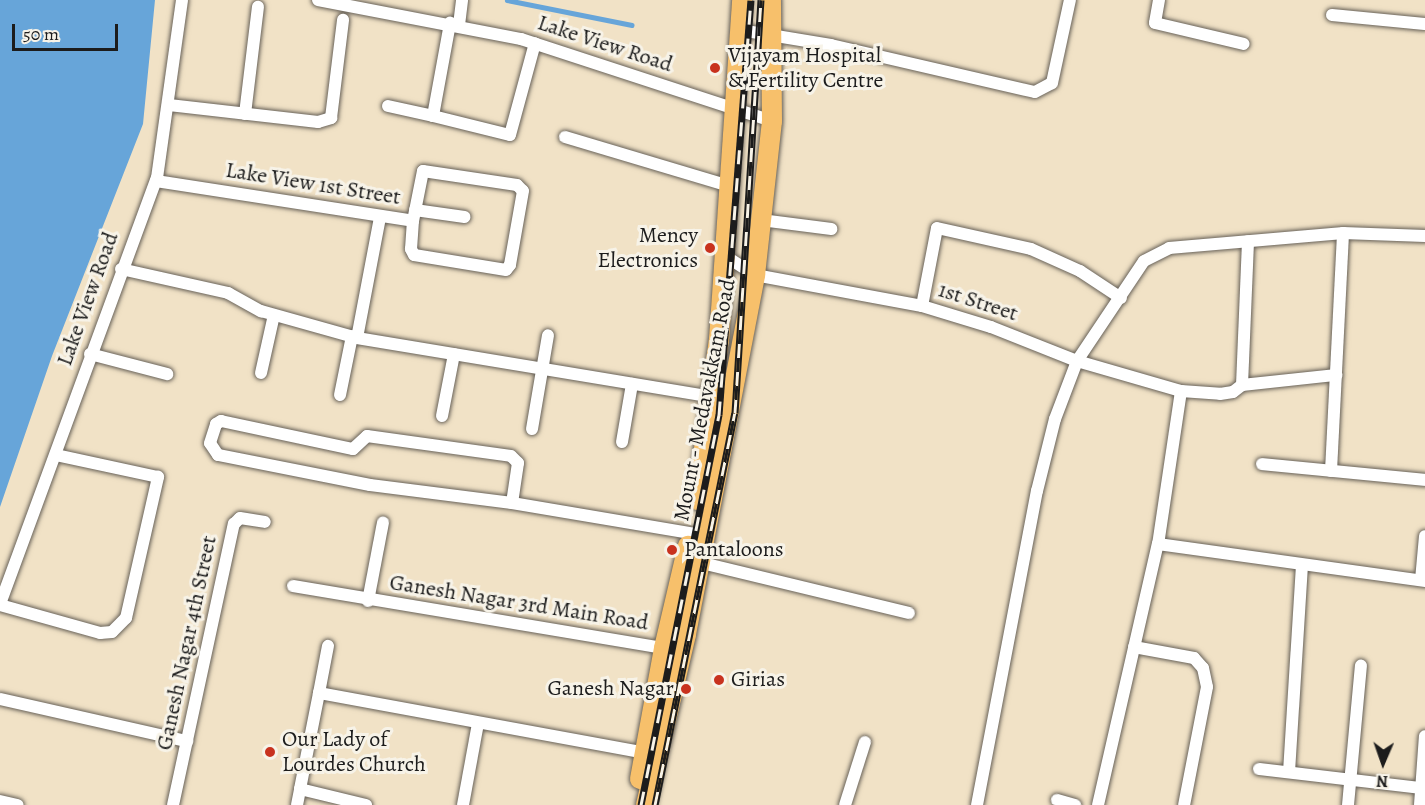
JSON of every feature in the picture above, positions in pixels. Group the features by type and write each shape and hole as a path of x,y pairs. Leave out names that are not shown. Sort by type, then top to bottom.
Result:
{"main road":[{"name":"Mount - Medavakkam Road","path":"646,805 686,634 698,562 697,534 727,256 742,0"},
{"name":"Mount - Medavakkam Road","path":"634,805 664,648 697,534 756,275 772,121 769,34 771,0"}],"street":[{"name":"Lake View Road","path":"0,605 121,269 156,181 169,105 182,0"},
{"name":"Lake View Road","path":"318,0 456,20 772,121"},
{"path":"433,116 462,0"},
{"path":"740,30 769,34 1035,92 1052,83 1070,0"},
{"path":"1159,0 1155,23 1244,44"},
{"path":"244,114 258,7"},
{"path":"1332,15 1425,24"},
{"path":"169,105 318,122 331,118 343,20"},
{"path":"388,106 510,135 535,44"},
{"path":"566,136 732,188"},
{"name":"Lake View 1st Street","path":"423,171 517,185 523,191 510,266 500,271 414,255 414,215 423,171"},
{"name":"Lake View 1st Street","path":"156,181 380,218 414,215"},
{"path":"414,215 465,217"},
{"path":"340,395 355,337 380,218"},
{"path":"761,220 831,230"},
{"path":"922,306 937,228 1031,249 1080,271 1121,298"},
{"path":"1331,471 1343,233"},
{"path":"977,805 1036,491 1055,419 1077,361 1144,261 1169,248 1343,233 1425,236"},
{"path":"1242,385 1248,241"},
{"path":"727,256 756,275"},
{"path":"121,269 228,293 274,315 355,337 712,397"},
{"name":"1st Street","path":"756,275 922,306 991,327 1077,361 1181,391 1220,394 1233,392 1242,385 1336,375"},
{"path":"261,373 274,315"},
{"path":"532,429 548,335"},
{"path":"90,354 168,374"},
{"path":"442,416 454,354"},
{"path":"622,442 632,384"},
{"path":"1098,805 1158,544 1181,391"},
{"path":"512,503 518,464 511,456 367,436 354,449 221,421 216,424 210,443 218,455 370,485 512,503 697,534"},
{"path":"0,605 100,633 112,632 126,618 158,477 55,455"},
{"path":"1262,464 1425,480"},
{"name":"Ganesh Nagar 4th Street","path":"173,805 234,524 240,518 265,522"},
{"path":"368,601 383,522"},
{"path":"1158,544 1302,566 1423,580 1425,536"},
{"path":"698,562 909,613"},
{"path":"1289,772 1302,566"},
{"name":"Ganesh Nagar 3rd Main Road","path":"293,586 368,601 664,648"},
{"path":"297,805 328,646"},
{"path":"1134,647 1194,658 1203,668 1207,687 1184,805"},
{"path":"1348,805 1361,666"},
{"path":"319,693 645,753"},
{"path":"0,699 187,741"},
{"path":"463,805 478,723"},
{"path":"1420,805 1425,736"},
{"path":"845,805 865,742"},
{"path":"1259,769 1420,788"},
{"path":"300,789 366,805"},
{"path":"1057,800 1075,805"},
{"path":"0,801 18,805"}],"water":[{"path":"0,0 155,0 143,124 52,356 0,507"}],"waterway":[{"path":"507,0 632,25"}],"railway":[{"path":"641,805 719,415 751,0"},
{"path":"655,805 735,413 761,0"}],"place":[{"name":"Vijayam Hospital & Fertility Centre","path":"715,68"},
{"name":"Mency Electronics","path":"710,248"},
{"name":"Pantaloons","path":"672,550"},
{"name":"Girias","path":"719,680"},
{"name":"Ganesh Nagar","path":"686,689"},
{"name":"Our Lady of Lourdes Church","path":"270,752"}]}
